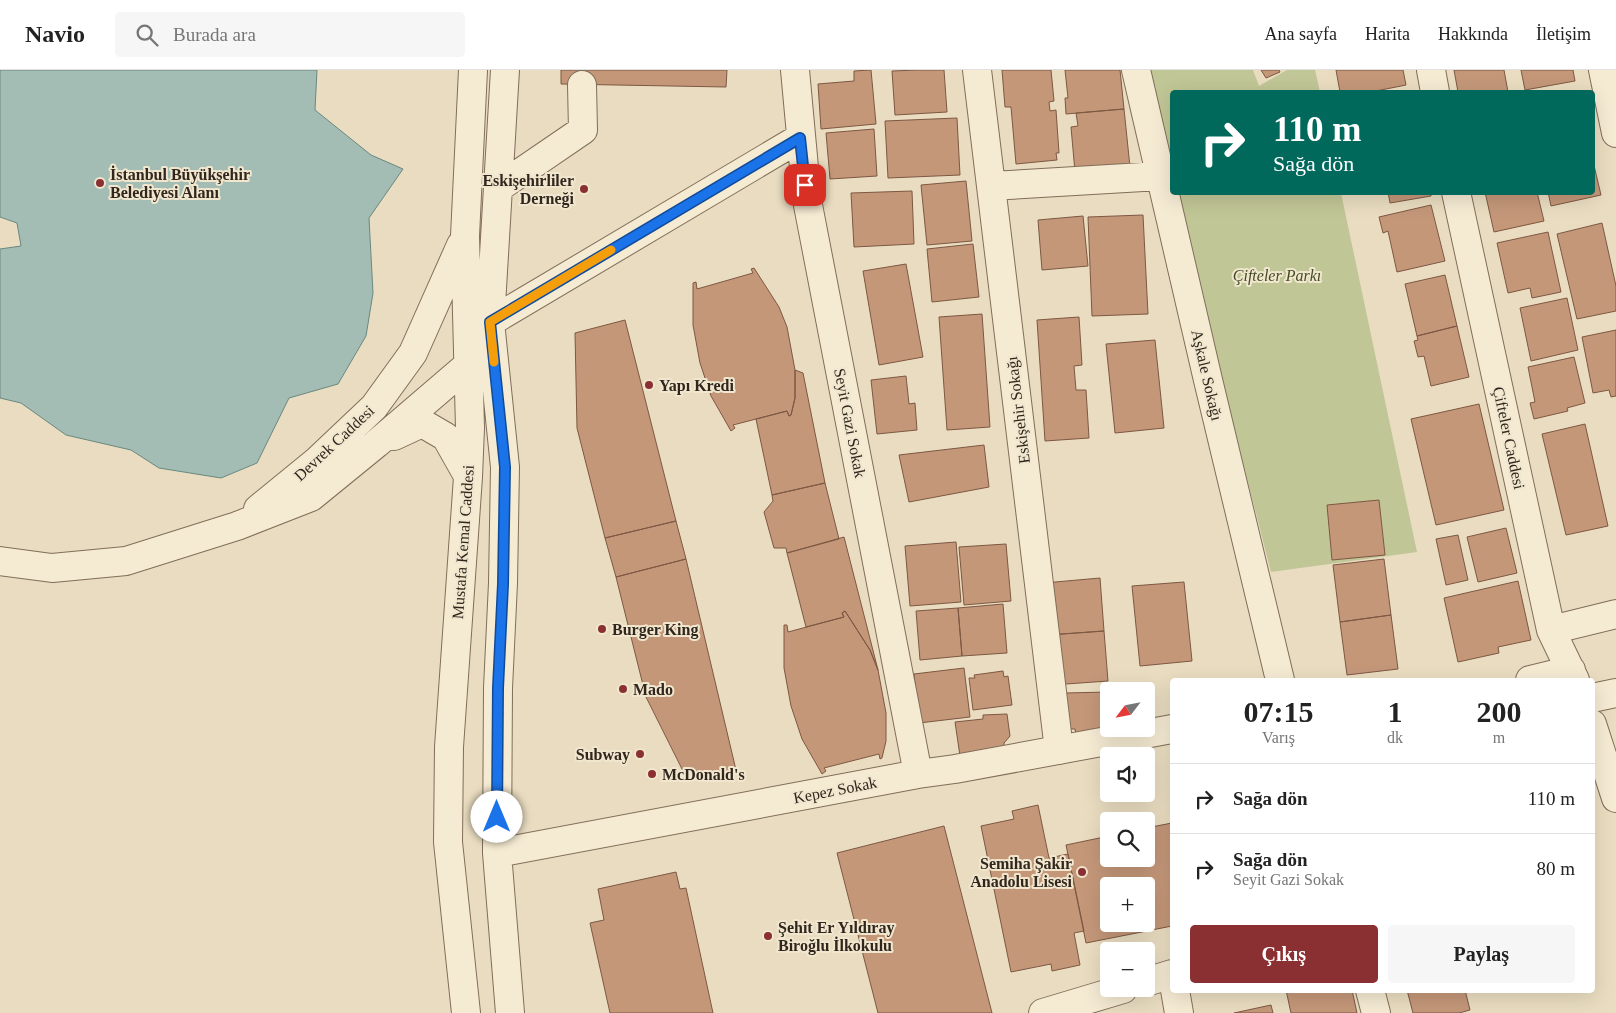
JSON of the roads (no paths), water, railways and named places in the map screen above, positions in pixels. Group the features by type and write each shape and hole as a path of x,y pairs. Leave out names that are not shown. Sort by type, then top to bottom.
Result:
{"street":[{"name":"Mustafa Kemal Caddesi","path":"466,1013 448,842 449,747 470,428 465,236 473,70"},
{"path":"505,70 490,322 505,467 503,584 498,688 497,854 510,1013"},
{"name":"Seyit Gazi Sokak","path":"795,70 807,200 918,774"},
{"name":"Eskişehir Sokağı","path":"977,70 1059,750"},
{"name":"Aşkale Sokağı","path":"1136,70 1280,678"},
{"path":"1431,70 1434,90"},
{"path":"1603,70 1616,133"},
{"path":"498,188 583,130 582,84"},
{"path":"490,322 800,138"},
{"path":"991,186 1160,176"},
{"name":"Çifteler Caddesi","path":"1457,195 1551,630 1573,675"},
{"name":"Devrek Caddesi","path":"237,526 318,460 374,407 413,353 465,236"},
{"name":"Devrek Caddesi","path":"0,561 52,568 126,561 237,526 311,497 468,366 490,322"},
{"name":"Devrek Caddesi","path":"376,444 422,423 446,437 468,477"},
{"path":"1551,630 1616,614"},
{"path":"1547,678 1573,675"},
{"path":"1595,697 1616,693"},
{"name":"Kepez Sokak","path":"497,854 918,774 1170,729"},
{"path":"1595,733 1616,798"},
{"path":"1155,980 1170,976"},
{"path":"1175,993 1178,1013"},
{"path":"1371,993 1376,1013"},
{"path":"1043,1013 1100,996"}],"water":[{"path":"0,70 317,70 315,110 371,155 403,169 369,218 373,293 366,336 338,384 289,398 257,463 221,478 159,468 131,450 66,435 21,403 0,398 0,249 21,246 17,223 0,217"}],"place":[{"name":"İstanbul Büyükşehir Belediyesi Alanı","path":"100,183"},
{"name":"Eskişehirliler Derneği","path":"584,189"},
{"name":"Yapı Kredi","path":"649,385"},
{"name":"Burger King","path":"602,629"},
{"name":"Mado","path":"623,689"},
{"name":"Subway","path":"640,754"},
{"name":"McDonald's","path":"652,774"},
{"name":"Semiha Şakir Anadolu Lisesi","path":"1082,872"},
{"name":"Şehit Er Yıldıray Biroğlu İlkokulu","path":"768,936"}],"park label":[{"name":"Çifteler Parkı","path":"1277,275"}]}
